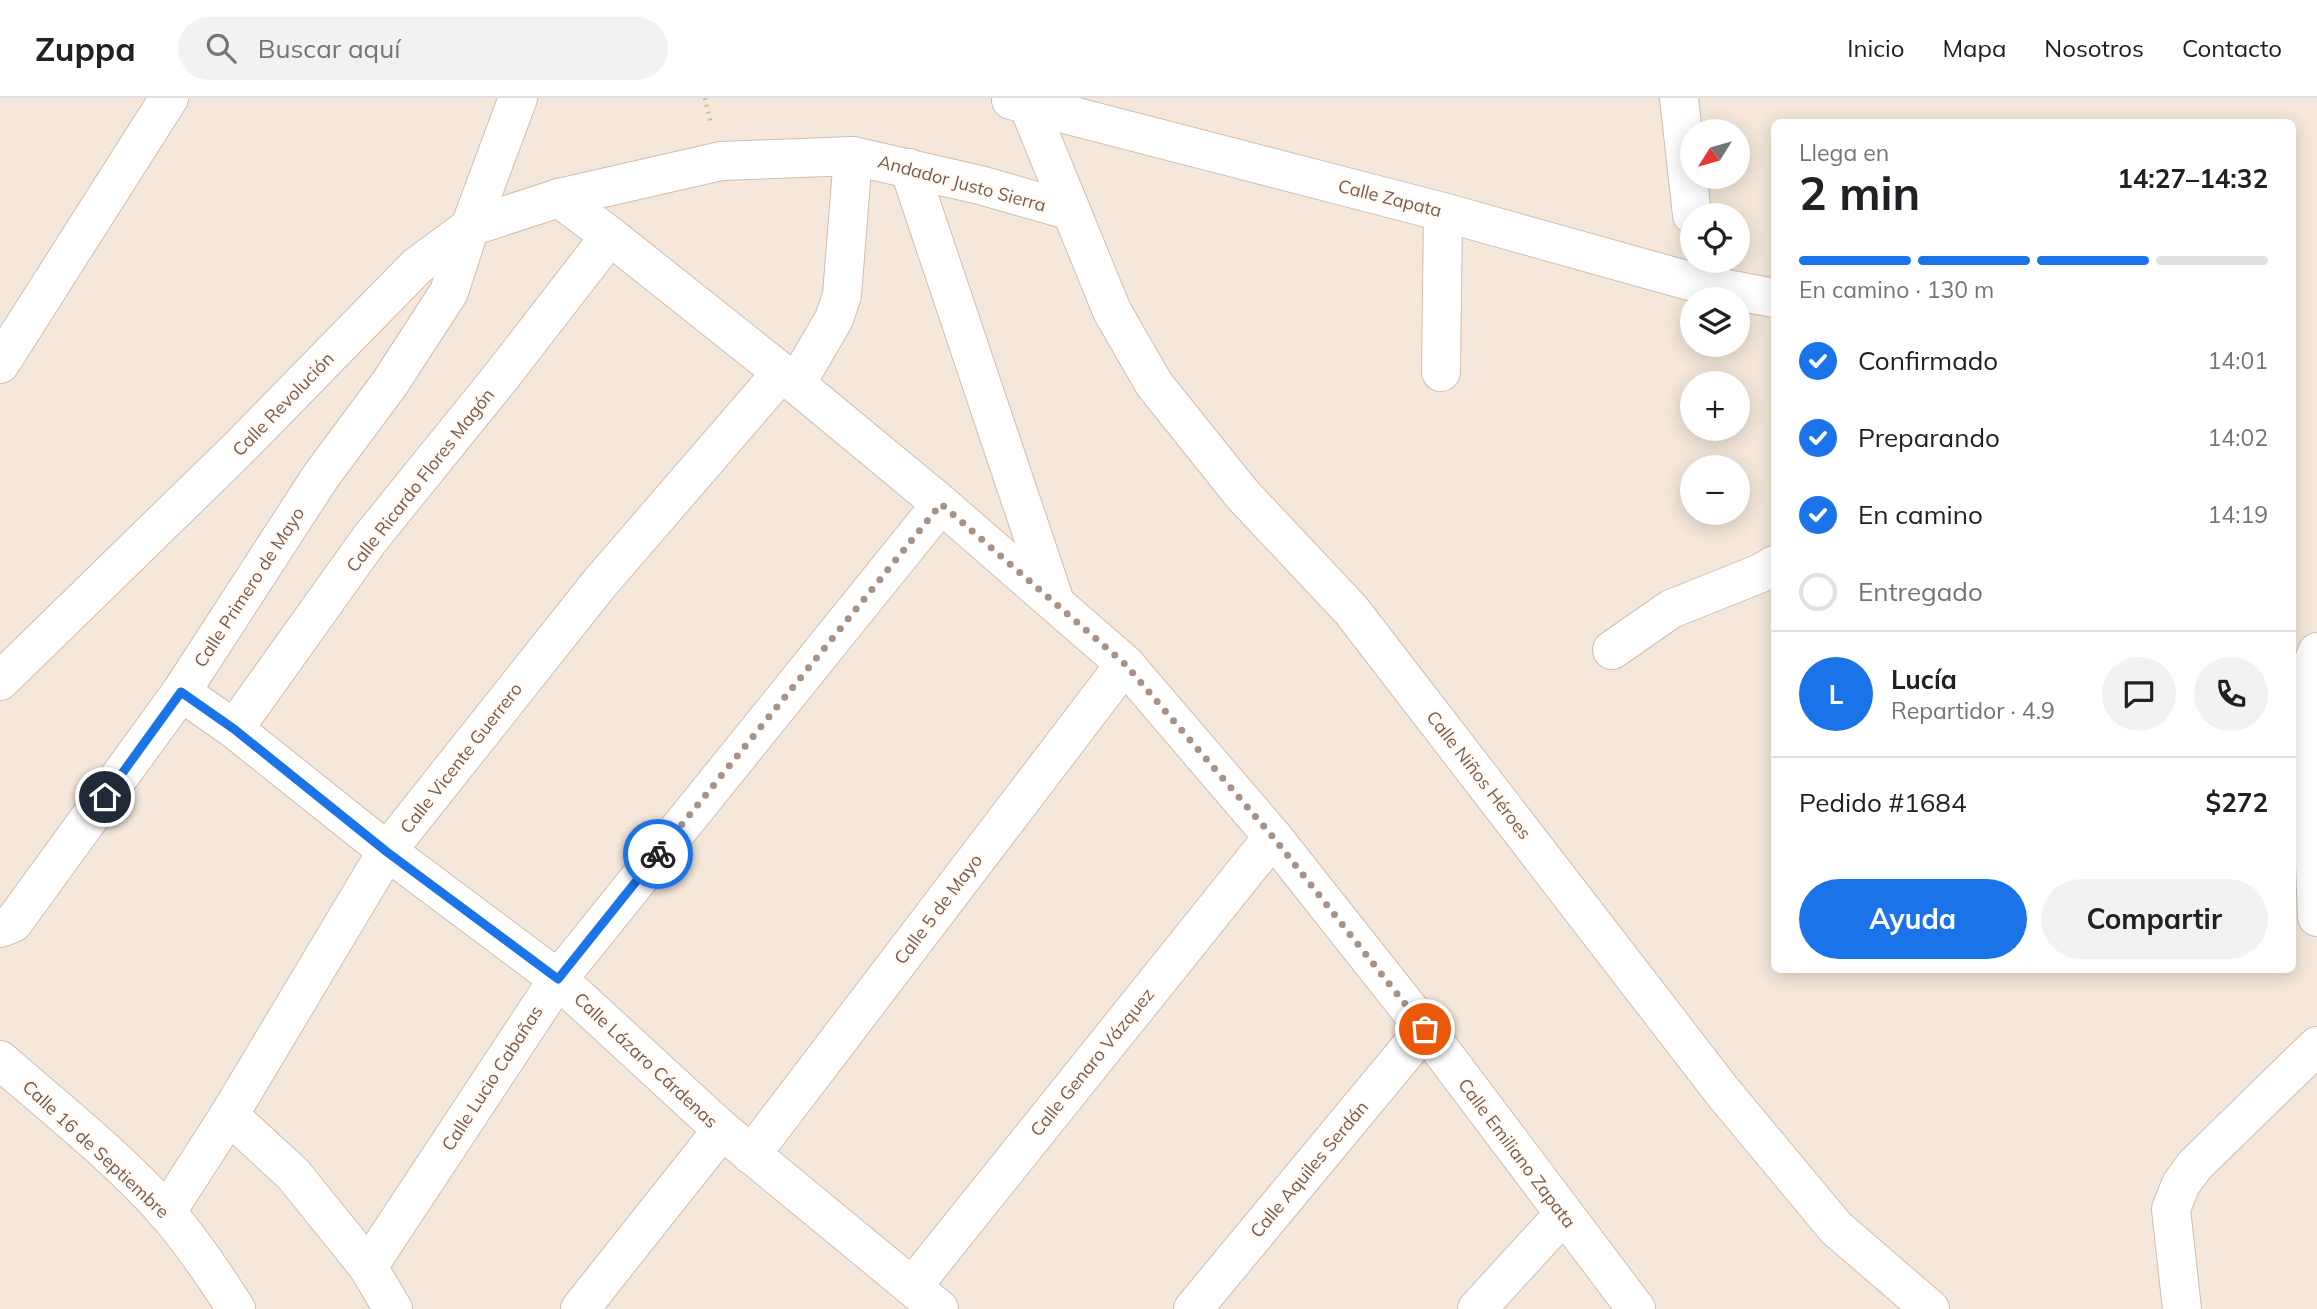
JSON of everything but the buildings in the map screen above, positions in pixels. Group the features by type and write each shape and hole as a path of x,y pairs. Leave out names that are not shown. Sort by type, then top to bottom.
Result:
{"street":[{"path":"0,364 169,98"},
{"path":"470,227 518,98"},
{"path":"1679,98 1691,203"},
{"name":"Calle Niños Héroes","path":"1017,102 1071,211 1112,311 1154,384 1242,494 1350,610 1722,1091 1836,1228 1930,1309"},
{"name":"Calle Zapata","path":"1017,102 1443,212 1680,268"},
{"name":"Andador Justo Sierra","path":"559,198 721,160 853,156 980,185 1071,211"},
{"name":"Andador Justo Sierra","path":"789,378 834,319 842,295 853,156"},
{"path":"909,169 1056,604"},
{"path":"470,227 559,198 610,236"},
{"path":"1441,372 1443,212"},
{"name":"Calle Revolución","path":"0,681 240,447 417,266 470,227"},
{"name":"Calle Primero de Mayo","path":"4,935 181,692 321,476 390,383 449,292 470,227"},
{"name":"Calle Emiliano Zapata","path":"610,236 789,378 941,504 1125,664 1273,837 1425,1029 1636,1309"},
{"name":"Calle Ricardo Flores Magón","path":"234,729 369,540 610,236"},
{"name":"Calle Zapata","path":"1702,273 1771,297"},
{"name":"Calle Vicente Guerrero","path":"166,1213 229,1115 387,852 599,584 789,378"},
{"name":"Calle Lucio Cabañas","path":"368,1267 558,979 941,504"},
{"path":"1612,650 1671,609 1771,567"},
{"path":"2317,652 2308,677 2317,917"},
{"name":"Calle 5 de Mayo","path":"751,1155 1125,664"},
{"name":"Calle Lázaro Cárdenas","path":"181,692 234,729 387,852 558,979 722,1130 925,1298"},
{"name":"Calle Genaro Vázquez","path":"925,1298 1273,837"},
{"name":"Calle Aquiles Serdán","path":"1193,1309 1425,1029"},
{"path":"2182,1309 2171,1209 2181,1184 2195,1166 2317,1046"},
{"name":"Calle 16 de Septiembre","path":"0,1060 102,1149 166,1213 206,1263 236,1309"},
{"path":"229,1115 293,1174 368,1267 393,1309"},
{"path":"580,1309 722,1130"},
{"path":"1478,1309 1563,1215"}],"shaded area":[{"path":"0,98 2317,98 2317,1309 0,1309"}],"way so far":[{"path":"658,854 941,504 1125,664 1273,837 1425,1029"}],"route":[{"path":"105,797 181,692 208,708 387,852 558,979 658,854"}]}
